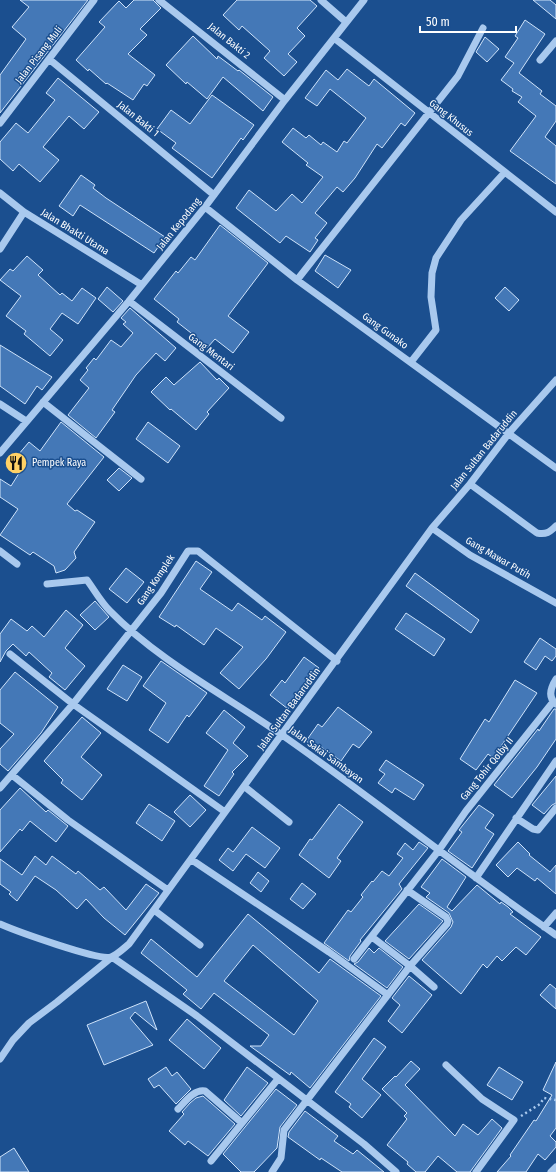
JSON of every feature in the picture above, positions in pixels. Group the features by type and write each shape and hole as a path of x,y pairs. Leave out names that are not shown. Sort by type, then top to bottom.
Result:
{"street":[{"name":"Jalan Pisang Muli","path":"0,122 94,0"},
{"name":"Jalan Bakti 2","path":"159,0 285,100"},
{"path":"321,0 346,22"},
{"name":"Jalan Kepodang","path":"0,453 129,302 205,207 285,100 364,0"},
{"path":"297,280 430,114 458,76 483,28"},
{"name":"Gang Khusus","path":"334,38 556,212"},
{"path":"540,60 556,41"},
{"name":"Jalan Bakti 1","path":"49,59 214,195"},
{"path":"411,362 436,330 431,297 432,273 436,258 461,220 505,172"},
{"name":"Jalan Bhakti Utama","path":"0,193 24,212 142,285"},
{"name":"Gang Gunako","path":"205,207 297,280 556,468"},
{"path":"0,249 24,212"},
{"name":"Gang Mentari","path":"129,302 281,418"},
{"name":"Jalan Sultan Badaruddin","path":"0,1059 13,1040 28,1023 57,1002 128,944 192,860 225,812 337,661 432,528 470,484 509,433 555,384"},
{"path":"43,402 141,478"},
{"path":"0,404 26,422"},
{"path":"470,484 538,533 544,535 556,526"},
{"name":"Gang Mawar Putih","path":"432,528 470,555 556,603"},
{"path":"0,550 17,564"},
{"name":"Gang Komplek","path":"0,788 73,704 131,631 160,593 188,551 196,550 337,661"},
{"name":"Jalan Sakai Sambayan","path":"47,584 87,580 109,611 131,631 190,674 282,735 556,935"},
{"path":"10,654 73,704 225,812"},
{"path":"555,703 551,692 556,679"},
{"name":"Gang Tohir Qolby II","path":"354,959 439,850 470,805 555,703"},
{"path":"476,878 556,761"},
{"path":"12,775 68,820 168,890"},
{"path":"245,787 289,822"},
{"path":"516,818 533,829 538,830 556,808"},
{"path":"192,860 329,952 388,995"},
{"path":"272,1172 281,1158 284,1130 410,966 447,924 448,921 446,917 407,890"},
{"path":"154,910 200,945"},
{"path":"544,927 556,913"},
{"path":"0,924 70,949 104,957 112,957 197,1016 278,1079 308,1100 364,1144 396,1172"},
{"path":"372,937 410,966 434,988"},
{"path":"446,1065 482,1099 514,1120 476,1172"},
{"path":"211,1161 278,1079"},
{"path":"178,1110 196,1092 200,1090 205,1091 242,1123"},
{"path":"551,1172 556,1167"}],"path":[{"path":"514,1120 540,1104 544,1098 556,1100"}],"building":[{"path":"20,0 88,0 0,113 0,75 26,39 12,27 29,7"},
{"path":"134,0 153,0 161,8 140,29 147,35 128,54 155,75 147,86 144,84 133,100 107,83 106,84 76,60 105,27 99,22 119,1 126,8"},
{"path":"237,0 310,0 317,6 297,28 305,36 288,54 297,62 284,76 264,58 270,51 242,26 239,30 223,15"},
{"path":"533,0 550,0 556,5 556,19"},
{"path":"525,20 545,34 519,73 542,91 540,94 556,106 556,121 545,137 556,146 556,184 510,151 536,116 518,102 522,97 512,91 513,89 501,80 514,63 505,57 518,38 515,36"},
{"path":"193,36 217,59 218,56 238,71 239,70 273,97 263,111 223,77 207,99 187,82 186,84 166,65"},
{"path":"485,37 499,49 487,62 476,52"},
{"path":"347,69 369,86 374,79 415,113 405,126 401,123 382,148 377,144 355,178 343,192 337,187 315,213 327,223 315,238 318,240 310,252 286,236 280,243 236,208 249,190 276,211 292,194 302,203 323,177 306,165 308,163 282,142 293,128 306,138 309,135 321,145 323,142 337,152 344,141 347,143 366,118 330,89 317,106 305,98 326,70 338,80"},
{"path":"58,78 99,112 84,129 69,116 43,147 59,160 40,182 19,164 13,171 0,159 0,142 16,123 28,133 55,100 46,93"},
{"path":"212,95 254,125 243,140 241,138 212,178 172,148 176,143 157,129 171,110 190,124"},
{"path":"81,175 95,185 93,188 106,198 165,237 154,253 80,205 73,216 59,206"},
{"path":"220,225 268,263 228,316 249,332 233,353 215,339 207,348 199,341 200,340 177,322 179,319 154,299 176,271 178,273 191,257 195,260"},
{"path":"325,255 351,270 338,288 315,271"},
{"path":"27,256 43,270 38,275 60,295 62,293 72,301 82,288 96,298 78,324 62,313 50,329 63,340 50,356 24,334 26,331 6,316 21,296 0,280 10,269 13,271"},
{"path":"107,287 123,301 113,312 98,299"},
{"path":"505,287 519,300 509,311 495,298"},
{"path":"130,308 176,348 165,361 156,353 136,375 112,410 115,412 96,438 68,415 89,388 80,380 88,370 86,368 94,358 96,360 111,340 121,347 133,333 123,324 126,322 121,318"},
{"path":"0,345 52,377 42,390 37,386 25,404 0,386"},
{"path":"200,362 217,380 219,378 229,388 207,412 209,414 196,430 171,409 170,410 151,392 166,377 174,385"},
{"path":"61,422 104,457 67,504 75,511 77,510 95,522 74,552 76,558 65,570 56,573 54,566 33,552 30,555 0,535 18,509 0,497 0,479 11,486 26,462 18,455 29,442 40,451"},
{"path":"148,422 180,446 168,463 136,439"},
{"path":"119,468 132,478 119,491 107,480"},
{"path":"196,561 212,572 200,589 232,611 238,603 262,620 265,616 286,632 266,659 239,689 220,673 243,647 216,628 204,645 176,625 175,627 159,617"},
{"path":"126,568 144,582 127,603 109,589"},
{"path":"415,573 479,620 471,633 406,586"},
{"path":"95,601 109,617 95,630 80,615"},
{"path":"66,610 83,625 65,648 85,666 65,690 49,677 52,673 29,652 26,656 13,644 6,651 0,662 0,634 11,619 27,631 32,626 44,637"},
{"path":"406,613 445,639 434,656 395,629"},
{"path":"540,638 556,649 556,656 552,661 545,656 536,670 524,662"},
{"path":"304,657 319,668 288,709 270,695 282,680 285,683"},
{"path":"161,661 207,693 189,717 187,715 168,743 149,730 166,703 143,686"},
{"path":"123,665 142,677 127,701 107,689"},
{"path":"15,672 58,707 41,733 8,771 0,764 0,749 14,734 0,723 0,690"},
{"path":"515,680 537,693 493,758 488,754 476,770 460,759 485,719 489,722"},
{"path":"338,707 372,732 359,748 353,744 341,761 321,747 319,750 306,741 318,724 322,727"},
{"path":"554,709 556,709 556,739 537,767 512,798 494,785 538,729 539,731"},
{"path":"224,710 245,727 233,743 248,756 232,772 234,774 219,796 204,786 228,750 206,733"},
{"path":"82,717 101,733 81,757 102,775 82,800 61,783 63,780 44,761"},
{"path":"386,760 424,785 414,800 395,788 392,793 378,783 385,774 379,770"},
{"path":"556,776 556,803 552,805 544,814 532,805"},
{"path":"20,788 46,812 48,810 68,826 56,842 30,821 22,831 20,829 0,852 0,810"},
{"path":"190,795 206,810 190,827 174,812"},
{"path":"149,804 175,821 162,841 136,823"},
{"path":"339,804 363,822 337,858 341,861 329,878 299,855 310,839 312,840"},
{"path":"479,805 494,815 485,828 494,834 472,868 448,851 462,832 459,830"},
{"path":"252,827 280,848 265,868 246,854 233,871 219,860 228,848 233,852"},
{"path":"419,842 428,848 399,884 402,889 360,940 361,941 350,956 349,961 324,943 348,910 351,912 363,897 361,895 372,881 373,882 382,871 389,876 403,858 397,854 405,843 413,850"},
{"path":"518,842 530,854 529,855 550,872 556,865 556,894 537,878 535,881 517,868 508,877 496,865"},
{"path":"35,856 46,865 52,856 76,874 78,871 100,890 104,887 126,910 146,884 159,893 125,935 104,918 86,899 77,909 56,890 35,876 17,901 9,894 11,892 0,884 0,859 22,875"},
{"path":"442,859 466,877 447,907 452,911 477,885 500,904 501,902 508,907 513,912 510,914 541,937 526,955 516,947 502,961 497,956 487,968 483,964 461,994 422,960 451,927 453,922 449,913 426,897 430,893 421,887"},
{"path":"258,872 269,881 261,892 250,883"},
{"path":"302,883 316,894 303,909 290,899"},
{"path":"419,904 443,921 409,959 385,941"},
{"path":"248,914 319,973 330,959 381,996 310,1088 291,1072 290,1075 250,1046 261,1046 269,1035 214,993 201,1009 183,994 187,990 141,953 151,939 197,977","holes":["253,945 318,1001 294,1035 224,981"]},
{"path":"369,948 374,953 379,948 403,967 387,988 354,964 358,962"},
{"path":"409,976 432,995 402,1033 388,1021 400,1005 392,998"},
{"path":"550,984 556,989 556,1009 540,995"},
{"path":"146,1001 157,1030 135,1012 130,1018 153,1045 104,1065 87,1025"},
{"path":"187,1019 221,1048 204,1069 169,1040"},
{"path":"374,1038 386,1047 362,1079 381,1095 362,1118 349,1107 351,1104 335,1092"},
{"path":"411,1061 420,1069 405,1085 455,1136 463,1124 478,1135 492,1119 502,1128 470,1172 457,1172 438,1156 425,1172 416,1172 407,1164 408,1162 387,1145 407,1119 404,1116 407,1113 382,1089"},
{"path":"556,1062 556,1128 550,1136 556,1142 556,1147 545,1160 538,1154 526,1172 497,1172 511,1156 510,1155 534,1120 536,1121 552,1095 543,1090"},
{"path":"166,1067 172,1076 177,1072 191,1089 176,1104 159,1085 154,1088 148,1079"},
{"path":"247,1067 268,1083 241,1116 224,1100"},
{"path":"499,1067 523,1082 512,1100 487,1085"},
{"path":"276,1089 297,1105 280,1127 277,1148 254,1172 241,1172 223,1154"},
{"path":"203,1096 235,1124 208,1156 188,1141 185,1145 169,1131 184,1114 182,1112 190,1103 196,1098"},
{"path":"305,1111 338,1136 334,1141 353,1154 357,1150 384,1172 342,1172 321,1158 320,1160 288,1137 289,1132"},
{"path":"14,1148 29,1172 0,1172 0,1157"}],"place":[{"name":"Pempek Raya","path":"16,463"}]}
